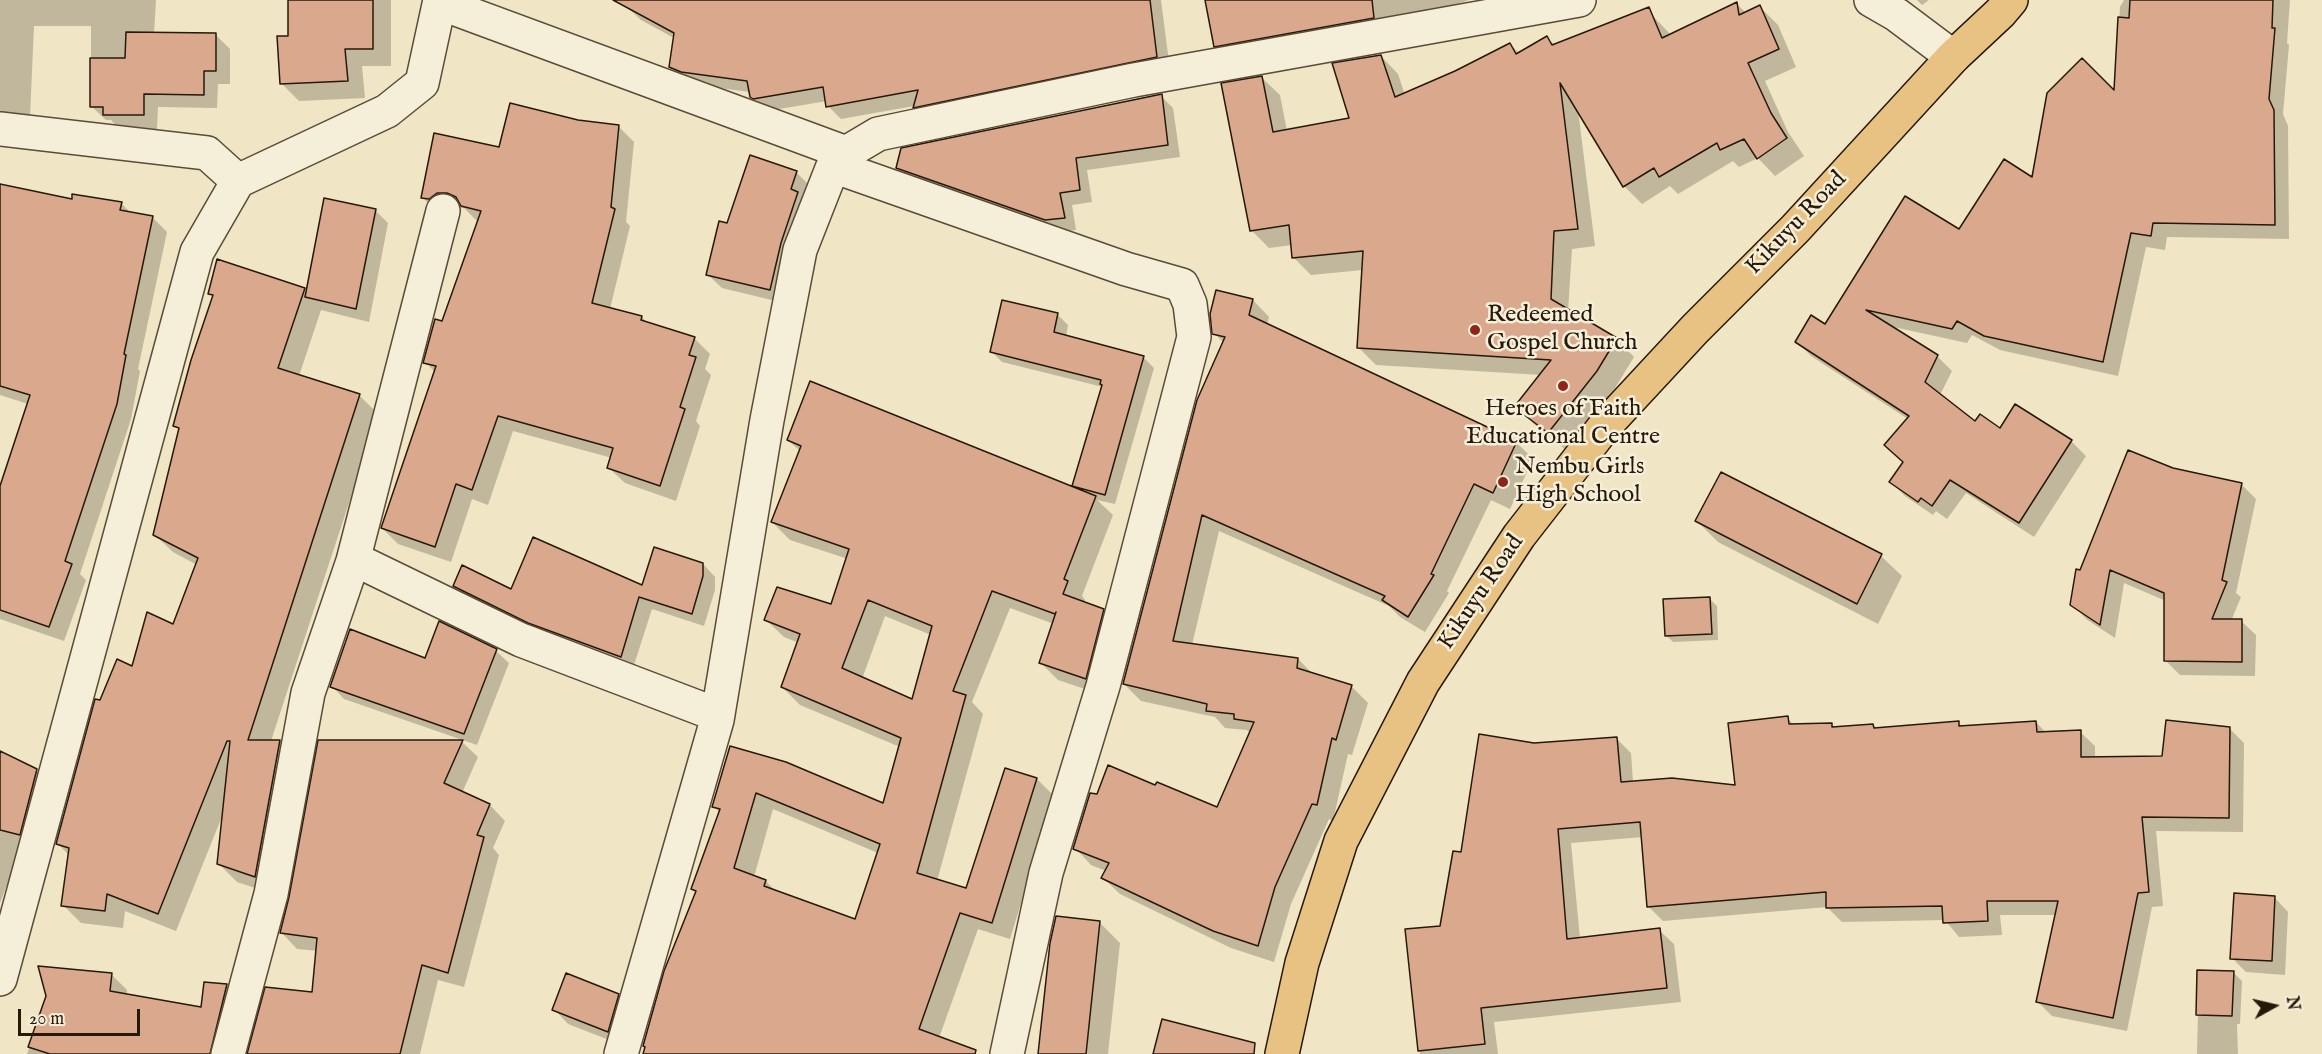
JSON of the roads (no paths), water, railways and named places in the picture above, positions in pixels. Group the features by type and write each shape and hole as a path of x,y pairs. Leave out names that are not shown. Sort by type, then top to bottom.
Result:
{"main road":[{"name":"Kikuyu Road","path":"1282,1054 1302,963 1341,841 1423,682 1520,536 1604,427 1695,329 1795,229 1953,57 2011,0"}],"street":[{"path":"621,1054 718,715 767,420 800,250 839,159 878,134 1134,80 1580,0"},
{"path":"1871,0 1897,15 1953,57"},
{"path":"0,979 197,252 238,180 387,111 422,82 440,2 1126,269 1182,285 1190,304 1194,337 1103,686 1046,873 1007,1054"},
{"path":"0,129 207,153 238,180"},
{"path":"228,1054 271,894 308,693 354,559 443,211"},
{"path":"354,559 521,640 718,715"}],"place":[{"name":"Redeemed Gospel Church","path":"1475,330"},
{"name":"Heroes of Faith Educational Centre","path":"1563,386"},
{"name":"Nembu Girls High School","path":"1503,482"}]}
